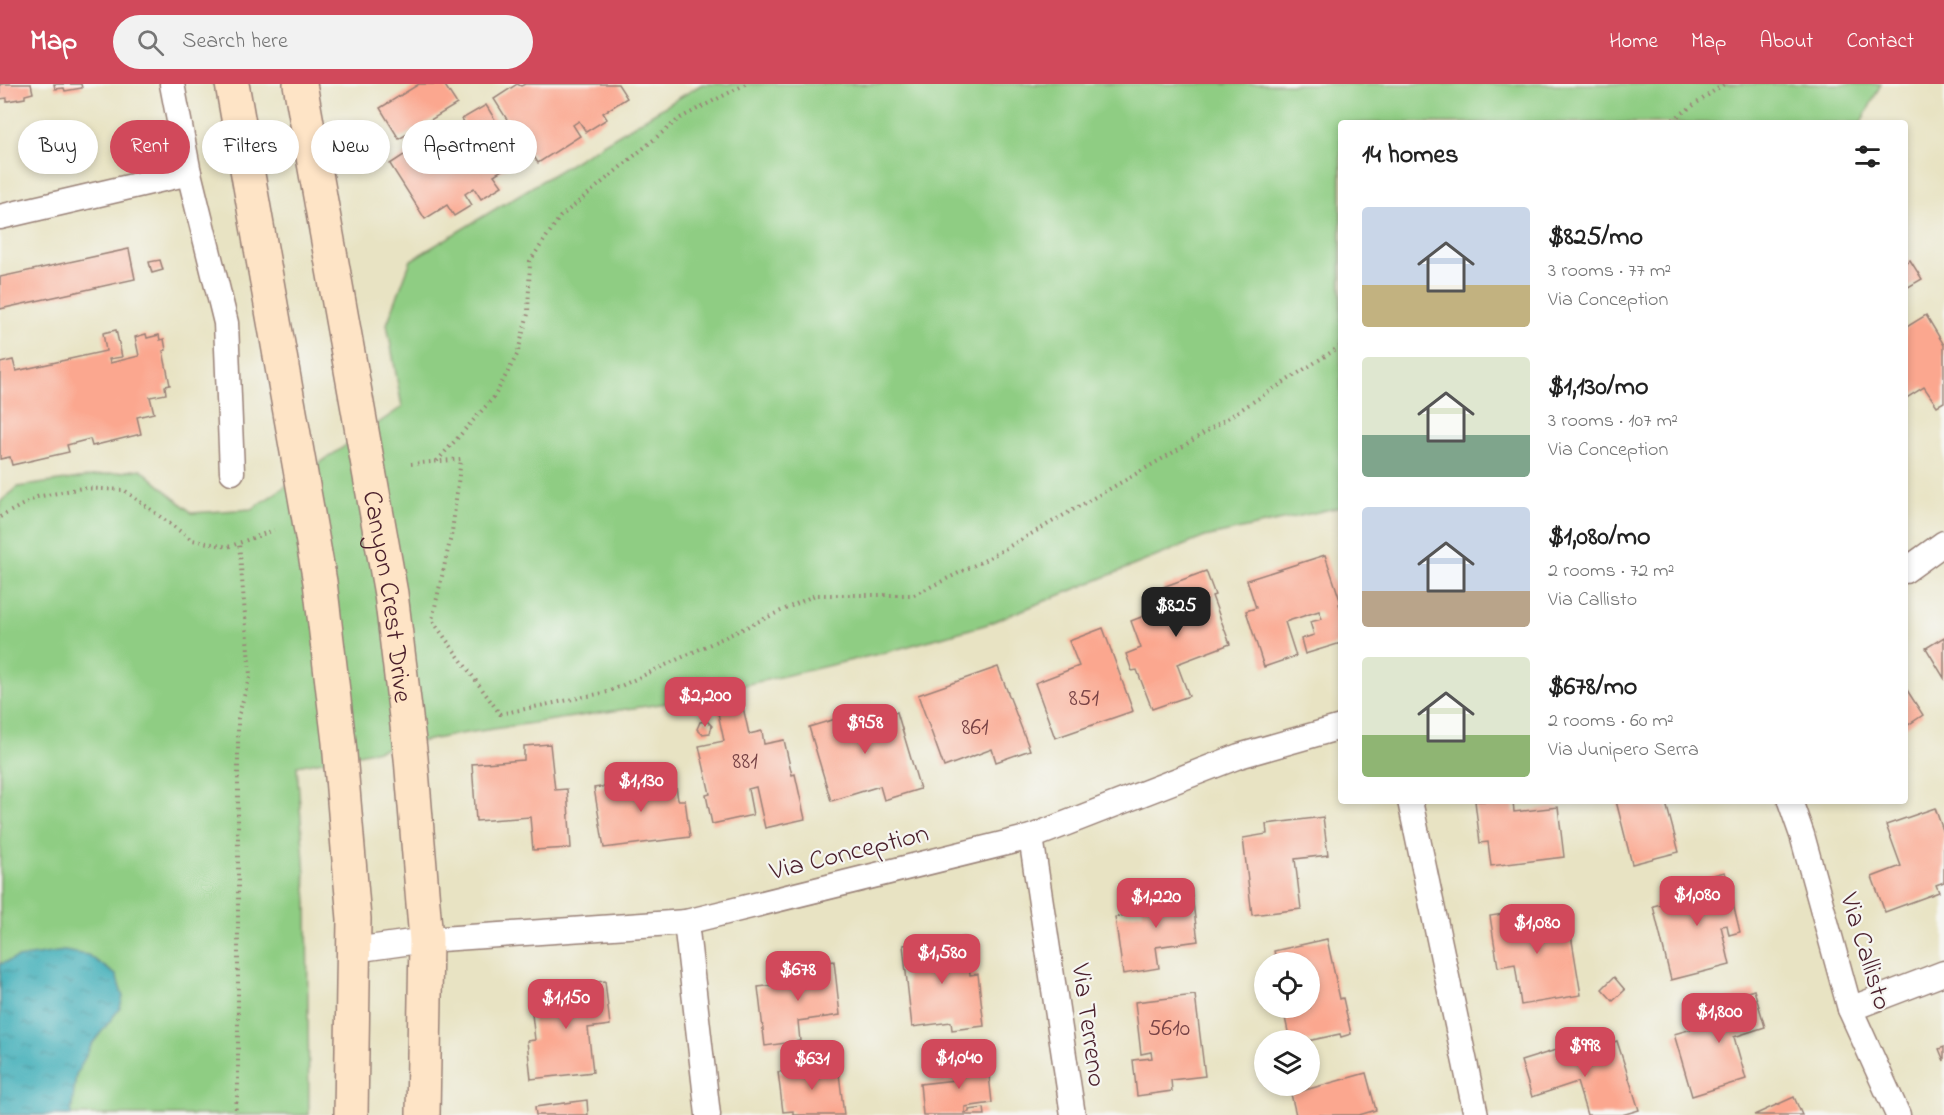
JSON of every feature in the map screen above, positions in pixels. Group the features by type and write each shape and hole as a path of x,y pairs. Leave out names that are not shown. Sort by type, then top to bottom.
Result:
{"main road":[{"path":"232,84 320,582 339,742 354,919 351,1115"},
{"name":"Canyon Crest Drive","path":"300,84 391,594 411,758 426,940 423,1115"}],"street":[{"path":"172,84 179,120"},
{"path":"0,217 185,174"},
{"path":"189,174 226,323 232,472"},
{"path":"1908,569 1944,543"},
{"name":"Via Conception","path":"354,950 426,940 686,922 1031,837 1239,756 1338,728"},
{"path":"1411,804 1476,1115"},
{"name":"Via Callisto","path":"1791,804 1850,1009 1898,1115"},
{"name":"Via Terreno","path":"1031,837 1072,1115"},
{"path":"686,922 708,1115"},
{"path":"1850,1009 1944,973"}],"path":[{"path":"437,461 494,397 517,355 528,314 530,261 560,217 680,118 746,84"},
{"path":"1672,120 1724,84"},
{"path":"411,464 461,459 452,532 432,620 500,714 608,692 815,595 914,595 989,558 1174,452 1338,348"},
{"path":"0,517 37,497 82,488 124,490 192,540 228,547 274,530"},
{"path":"235,1115 238,1088 236,878 238,718 250,675 239,543"}],"green space":[{"path":"702,84 1881,84 1863,120 1338,120 1338,508 1205,537 985,625 887,652 667,703 460,734 297,766 307,902 309,1115 0,1115 0,502 18,487 141,469 192,513 252,509 402,407 387,324 411,260"}],"water":[{"path":"64,951 88,955 116,975 123,997 120,1008 92,1044 76,1075 71,1115 0,1115 0,964 17,958"}],"building":[{"path":"0,84 31,84 33,93 25,95 25,98 7,101 7,98 0,99"},
{"path":"54,84 81,84 82,88 65,91 64,88 55,89"},
{"path":"419,84 444,84 457,104 430,120 402,120 402,137 399,139 390,124 390,120 387,120 380,108"},
{"path":"517,84 521,86 525,84 618,84 627,98 603,113 607,119 586,132 579,121 573,125 580,136 538,163 537,120 507,120 494,99"},
{"path":"486,105 495,120 463,120"},
{"path":"402,156 402,174 496,174 494,175 502,186 481,199 474,188 465,194 472,205 454,216 447,205 425,219 390,164"},
{"path":"129,249 135,279 0,309 0,277"},
{"path":"160,260 163,270 152,273 149,262"},
{"path":"1910,260 1922,279 1908,287 1908,261"},
{"path":"1926,315 1944,345 1944,402 1937,406 1924,387 1908,397 1908,326"},
{"path":"116,330 122,357 109,359 110,363 139,356 135,337 146,334 147,338 159,335 160,340 164,339 166,350 163,351 170,385 165,386 166,394 150,397 154,413 137,417 141,434 92,446 90,439 67,445 69,452 12,465 10,457 0,459 0,363 13,360 16,371 106,351 103,333"},
{"path":"1325,555 1338,594 1338,644 1305,654 1301,639 1314,635 1310,622 1322,619 1319,611 1285,622 1296,656 1264,667 1246,611 1256,608 1247,580"},
{"path":"1206,571 1215,595 1212,596 1230,644 1177,664 1189,696 1152,709 1137,670 1132,671 1126,654 1141,648 1131,621 1170,606 1163,587"},
{"path":"1103,628 1133,711 1055,738 1035,683 1079,666 1069,641"},
{"path":"1944,637 1944,678 1926,648"},
{"path":"998,667 1030,750 996,762 992,749 944,767 918,695"},
{"path":"1908,692 1923,715 1908,725"},
{"path":"743,707 749,734 762,731 764,744 784,740 792,775 795,774 805,819 765,828 756,787 748,789 753,815 712,824 706,795 710,794 699,746 724,741 718,713"},
{"path":"872,708 876,718 897,712 920,789 884,800 880,786 831,801 809,727"},
{"path":"707,721 712,726 710,733 702,734 697,729 700,722"},
{"path":"550,744 555,790 567,789 571,848 533,850 530,817 476,821 472,764 524,760 524,746"},
{"path":"675,779 678,800 685,800 690,837 604,848 594,788 648,780 648,782"},
{"path":"1475,804 1513,804 1514,812 1558,807 1564,857 1491,866 1488,842 1480,843"},
{"path":"1617,804 1666,804 1679,852 1632,864"},
{"path":"1935,808 1944,833 1944,882 1936,885 1939,892 1885,912 1872,877 1901,866 1886,825"},
{"path":"1323,817 1328,855 1295,859 1301,909 1252,915 1243,838 1267,834 1266,824"},
{"path":"1725,872 1740,932 1729,935 1727,925 1721,926 1730,965 1671,980 1653,906 1685,898 1682,883"},
{"path":"1191,888 1198,941 1156,947 1159,968 1123,974 1115,917 1143,912 1140,895"},
{"path":"1534,909 1536,923 1568,917 1581,995 1521,1005 1515,964 1498,967 1490,916"},
{"path":"965,937 970,975 978,974 984,1026 952,1030 951,1022 912,1027 903,945"},
{"path":"1327,939 1340,999 1343,998 1351,1034 1320,1038 1320,1030 1288,1030 1285,1018 1320,1018 1320,952 1274,951"},
{"path":"834,961 840,1015 798,1021 800,1041 765,1046 758,987 791,983 789,967"},
{"path":"1614,977 1625,990 1613,1001 1602,989"},
{"path":"605,981 610,1025 588,1028 593,1072 531,1079 527,1041 535,1040 530,997 570,992 570,985"},
{"path":"1754,990 1765,1027 1734,1037 1746,1079 1692,1096 1674,1034 1706,1025 1704,1018 1718,1014 1715,1002"},
{"path":"1195,995 1205,1076 1171,1080 1172,1091 1137,1096 1133,1060 1152,1058 1151,1052 1141,1054 1135,1002"},
{"path":"1617,1041 1639,1110 1622,1115 1587,1115 1577,1082 1532,1097 1521,1061 1572,1045 1575,1054"},
{"path":"1944,1047 1944,1061 1939,1049"},
{"path":"987,1056 992,1103 965,1107 965,1113 969,1110 984,1108 985,1115 923,1115 920,1084 955,1080 952,1061"},
{"path":"838,1065 844,1115 793,1115 793,1111 783,1112 778,1072"},
{"path":"1366,1073 1376,1110 1359,1115 1296,1115 1291,1096 1320,1096 1320,1086"},
{"path":"1794,1097 1802,1115 1754,1115"},
{"path":"587,1100 588,1115 536,1115 535,1107"}]}
